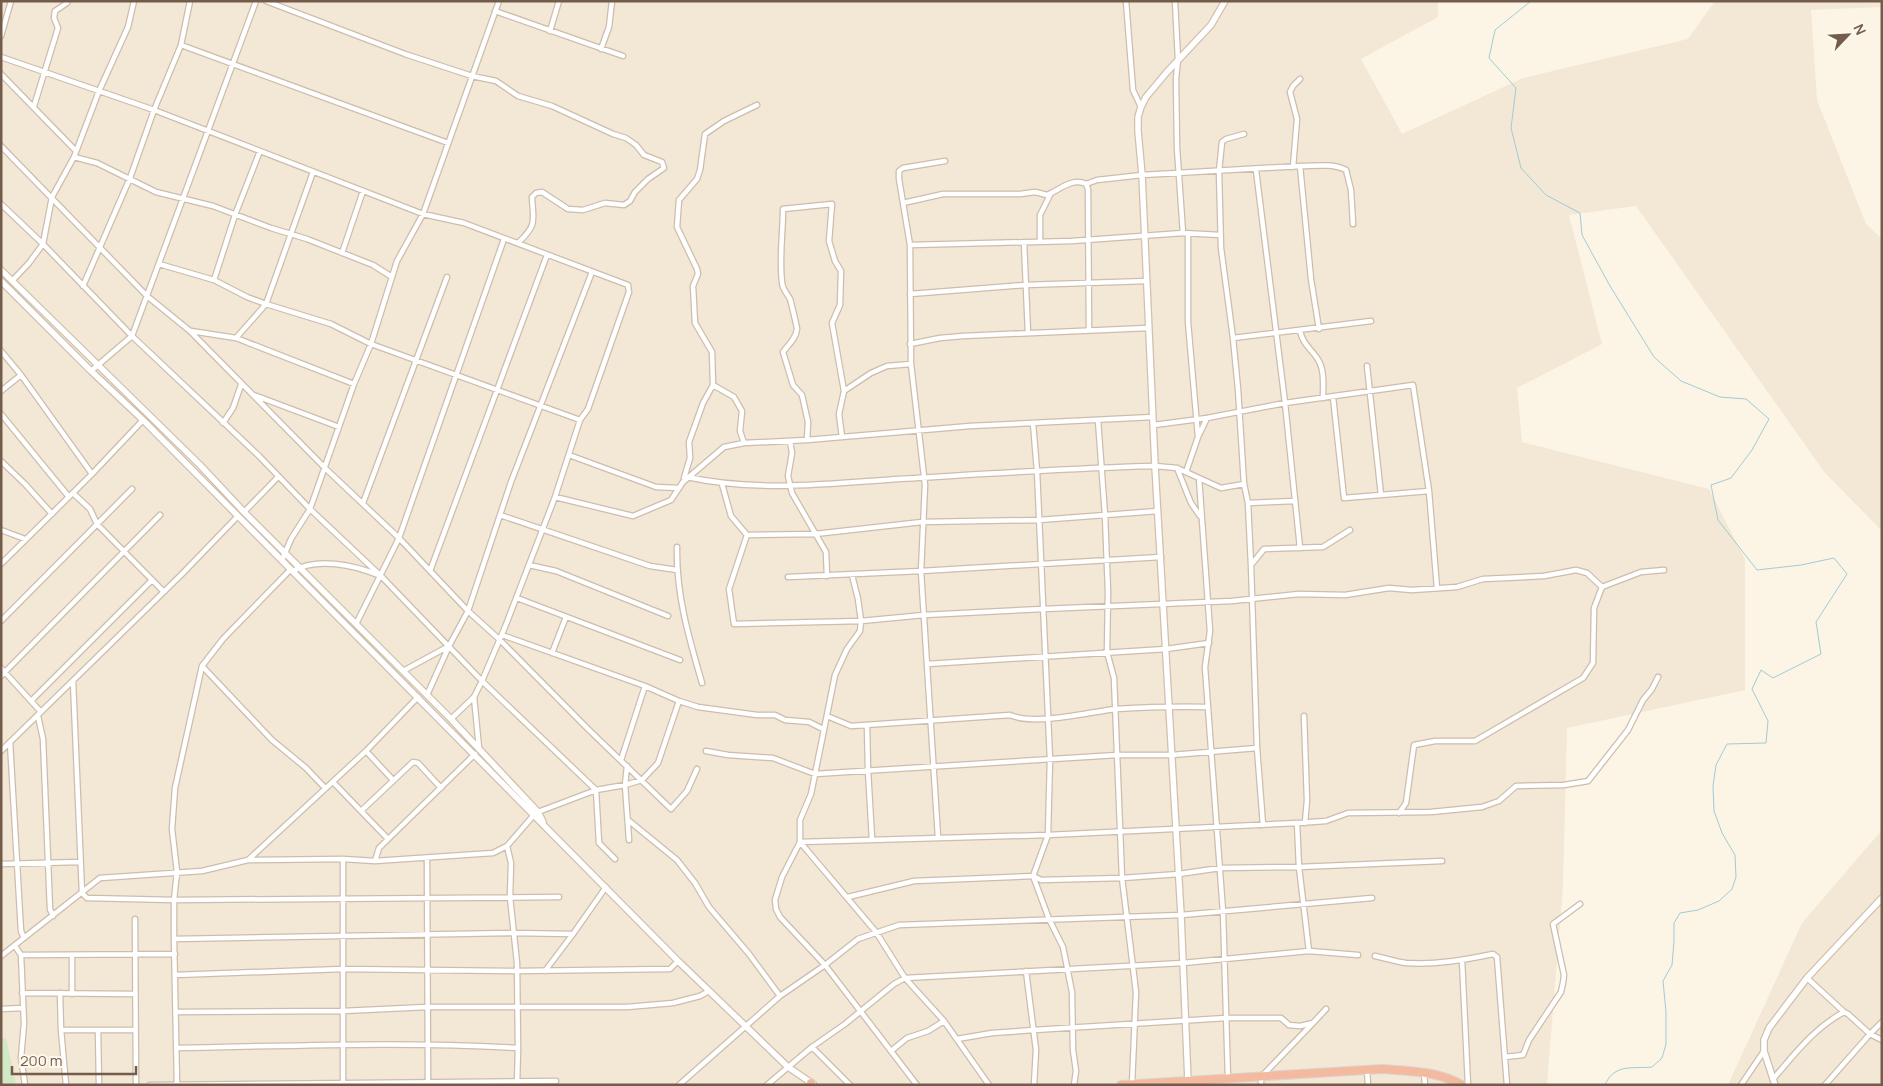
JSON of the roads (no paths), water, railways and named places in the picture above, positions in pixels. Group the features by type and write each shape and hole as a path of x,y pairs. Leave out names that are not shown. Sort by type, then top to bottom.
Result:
{"highway":[{"path":"1121,1085 1188,1083 1228,1078 1261,1081 1367,1070 1423,1071 1445,1077 1462,1085"}],"main road":[{"path":"1188,1083 1179,874 1138,117 1146,97 1211,25 1225,1"},
{"path":"1,270 148,414 451,719 479,748 544,824 678,961 788,1067 812,1084"},
{"path":"1,281 143,420 237,517 535,814"},
{"path":"143,420 148,414"},
{"path":"1774,1082 1764,1051 1764,1040 1769,1028 1807,978 1882,898"}],"street":[{"path":"1,36 11,1"},
{"path":"34,106 58,28 54,18 55,11 66,3 62,1"},
{"path":"12,281 30,263 43,244 52,197 74,157 99,91 128,27 134,1"},
{"path":"83,286 130,178 154,110 181,45 190,1"},
{"path":"91,371 132,336 256,1"},
{"path":"266,1 404,54 472,76 496,81 518,96 552,106 612,134 626,138 636,145 644,155 662,162 664,168 648,179 635,192 630,201 624,204 605,203 596,204 583,210 568,209 542,192 536,193 532,197 534,219 532,226 518,243"},
{"path":"282,560 291,539 310,509 326,469 354,384 371,344 397,261 422,214 499,1"},
{"path":"550,31 559,1"},
{"path":"601,48 609,28 612,1"},
{"path":"1126,1 1134,90 1141,106"},
{"path":"1175,1 1178,60 1176,78 1177,148 1186,234 1188,322 1198,437"},
{"path":"495,11 623,56"},
{"path":"181,45 448,143"},
{"path":"1,57 154,110 422,214 464,223 628,285 629,292 588,409 580,420 555,497 517,598 474,697 451,719"},
{"path":"1,74 76,151"},
{"path":"1293,167 1297,119 1290,92 1300,79"},
{"path":"686,479 690,458 689,442 703,403 713,385 712,352 695,323 693,286 698,274 697,269 677,227 679,200 696,179 700,170 705,134 724,121 757,105"},
{"path":"1244,134 1222,142 1219,171 1220,235 1233,338 1240,410 1244,484 1248,503 1257,748 1263,825"},
{"path":"1,146 147,296 190,331 241,385 399,538 468,610 501,637 588,729 671,809 687,791 697,769"},
{"path":"214,280 235,214 260,151"},
{"path":"74,157 96,163 156,192 182,200 213,206 307,238 373,265 392,277"},
{"path":"938,837 921,571 924,485 910,344 910,245 899,171 903,168 945,161"},
{"path":"1300,166 1310,269 1319,329"},
{"path":"903,203 943,194 1020,194 1035,192 1044,195 1051,194 1065,185 1083,182 1086,184 1097,180 1142,175 1325,166 1341,167 1346,170 1351,190 1353,224"},
{"path":"1256,170 1285,403 1300,548"},
{"path":"236,338 266,304 313,172"},
{"path":"1086,184 1088,189 1089,330"},
{"path":"342,252 363,191"},
{"path":"1040,242 1040,215 1051,194"},
{"path":"1,204 43,244 132,336 259,456 310,509 381,576 482,681 596,790 599,843 614,859"},
{"path":"807,440 808,422 802,396 794,385 783,352 794,339 797,328 790,301 782,285 780,258 783,235 783,209 832,204 829,241 835,261 841,271 840,305 832,324 844,391 839,414 842,437"},
{"path":"910,245 1040,242 1186,234 1220,235"},
{"path":"356,624 399,538 504,239"},
{"path":"1024,242 1028,333"},
{"path":"430,571 547,255"},
{"path":"159,264 214,280 247,297 331,324 371,344 457,373 580,420"},
{"path":"427,695 468,610 500,515 592,272"},
{"path":"363,503 447,277"},
{"path":"910,294 1025,286 1147,281"},
{"path":"1,292 7,286"},
{"path":"1233,338 1319,329 1371,321"},
{"path":"910,344 963,336 1148,328"},
{"path":"190,331 236,338 354,384"},
{"path":"1300,331 1305,345 1321,364 1323,398"},
{"path":"1,351 21,375 92,474"},
{"path":"844,391 871,373 887,366 911,364"},
{"path":"1367,366 1381,495"},
{"path":"1,391 21,375"},
{"path":"223,423 233,408 241,385"},
{"path":"713,385 734,397 742,411 740,430 744,443"},
{"path":"1154,425 1207,418 1240,410 1285,403 1413,386 1430,491 1437,588"},
{"path":"253,395 340,428"},
{"path":"1333,396 1344,498 1430,491"},
{"path":"1,414 71,495 90,509 98,524 163,591"},
{"path":"555,497 633,516 671,500 686,479 724,447 744,443 807,440 917,429 1153,418"},
{"path":"1186,472 1198,437 1207,418"},
{"path":"1,564 92,474 143,420"},
{"path":"1098,420 1105,515 1108,607 1107,652 1114,678 1122,878 1136,992 1132,1084"},
{"path":"1033,423 1038,471 1050,759 1048,835 1033,876 1049,919 1063,947 1072,992 1072,1027 1076,1071 1074,1085"},
{"path":"790,441 792,453 788,476 790,486 792,493 826,552 827,576"},
{"path":"569,455 656,487 679,488"},
{"path":"1,461 52,514"},
{"path":"686,479 722,484 790,486 1102,467 1156,466 1177,468 1222,488 1244,484"},
{"path":"1177,468 1191,503 1202,519"},
{"path":"244,512 278,477"},
{"path":"1199,478 1208,602 1209,643 1206,667 1208,707 1223,912 1228,1078"},
{"path":"722,484 731,516 747,534 815,534 922,522 1039,520 1158,511"},
{"path":"1,621 132,489"},
{"path":"1248,503 1295,501"},
{"path":"53,916 50,909 43,739 40,714 31,700 3,672 160,515"},
{"path":"500,515 650,566 677,570"},
{"path":"1,751 181,575 237,517"},
{"path":"1,530 25,540"},
{"path":"1251,565 1264,550 1323,547 1350,530"},
{"path":"747,534 729,589 734,624 861,621 1043,608 1208,602 1299,594 1345,595 1389,588 1412,590 1456,586 1483,579 1544,576 1576,570 1587,573 1602,587"},
{"path":"677,547 677,570 683,618 694,649 702,684"},
{"path":"788,577 1161,557"},
{"path":"177,1084 174,900 177,872 172,829 175,788 202,666 224,639 292,570 322,564 359,567 381,576"},
{"path":"529,565 556,571 668,616"},
{"path":"1399,813 1406,803 1414,745 1435,741 1475,741 1583,678 1593,663 1594,608 1602,587 1641,572 1664,570"},
{"path":"852,575 861,621 860,631 847,649 835,675 811,794 800,820 800,842 782,877 775,900 776,909 780,917 825,965 917,1085"},
{"path":"31,700 152,580"},
{"path":"517,598 680,660"},
{"path":"552,653 566,617"},
{"path":"501,637 645,686 679,701 700,707 775,715 785,720 809,722 823,729"},
{"path":"928,664 1166,649 1209,643"},
{"path":"402,671 449,646"},
{"path":"202,666 272,740 306,768 325,788"},
{"path":"800,842 1048,835 1216,826 1297,824 1326,821 1348,813 1431,812 1482,807 1499,801 1516,786 1564,785 1588,781 1628,730 1643,700 1652,689 1658,677"},
{"path":"73,682 82,893 87,898 174,900 559,897"},
{"path":"621,760 645,686"},
{"path":"248,860 366,751 418,697"},
{"path":"474,697 479,748"},
{"path":"1,956 100,878 202,871 248,860 343,858 375,861 493,853 507,846 535,814 596,790 642,780 658,763 679,701"},
{"path":"827,716 850,726 930,722 950,718 1010,716 1020,719 1047,718 1115,709 1169,706 1208,707"},
{"path":"1304,716 1307,800 1305,823"},
{"path":"867,725 872,839"},
{"path":"10,742 21,931 24,938"},
{"path":"706,751 734,756 773,758 815,774 1257,748"},
{"path":"366,751 393,780"},
{"path":"375,861 379,848 475,754"},
{"path":"361,811 413,762 418,763 441,788"},
{"path":"627,766 626,785 629,840"},
{"path":"333,782 388,839"},
{"path":"628,820 677,860 695,883 709,907 749,954 780,996"},
{"path":"1297,824 1299,867 1309,951"},
{"path":"800,842 876,932 905,978 944,1021 989,1085"},
{"path":"507,846 511,863 510,897 517,971 517,1083"},
{"path":"343,858 343,1084"},
{"path":"427,858 428,1083"},
{"path":"848,897 914,881 1033,876 1041,880 1122,878 1179,874 1220,868 1442,861"},
{"path":"1,864 80,862"},
{"path":"544,971 606,887"},
{"path":"679,1085 780,996 825,965 858,939 899,925 1181,915 1372,898"},
{"path":"1505,1057 1523,1055 1530,1040 1561,992 1564,975 1552,924 1580,904"},
{"path":"135,919 134,1030 136,1085"},
{"path":"174,938 513,933 573,934"},
{"path":"15,946 21,955 24,1023 21,1058 22,1076 25,1085"},
{"path":"767,1085 812,1047 845,1024 894,984 905,978 1183,962 1309,951 1358,955"},
{"path":"21,955 175,954"},
{"path":"1375,956 1404,963 1426,964 1493,954 1497,957 1507,1085"},
{"path":"72,955 72,994"},
{"path":"1462,960 1468,1085"},
{"path":"176,975 342,969 544,971 670,969 678,961"},
{"path":"1026,971 1036,1050 1034,1085"},
{"path":"1807,978 1870,1034 1882,1040"},
{"path":"176,1012 427,1007 641,1006 673,1003 700,996 708,991"},
{"path":"22,993 135,994"},
{"path":"60,993 66,1085"},
{"path":"1,1009 23,1008"},
{"path":"1261,1081 1326,1009"},
{"path":"1774,1082 1804,1044 1825,1024 1844,1012"},
{"path":"957,1039 992,1033 1226,1018 1281,1018 1294,1026 1313,1023"},
{"path":"891,1051 907,1038 928,1031 944,1021"},
{"path":"1825,1085 1882,1022"},
{"path":"61,1030 134,1030"},
{"path":"98,1030 99,1085"},
{"path":"177,1048 343,1045 518,1048"},
{"path":"812,1047 850,1085"},
{"path":"1741,1085 1764,1051"},
{"path":"1367,1070 1368,1085"},
{"path":"1423,1071 1425,1085"},
{"path":"150,1085 517,1083 556,1081"}],"waterway":[{"path":"1531,1 1495,30 1489,58 1516,88 1511,128 1521,168 1546,195 1580,213 1582,235 1610,286 1654,357 1681,381 1720,397 1746,399 1769,419 1752,450 1731,478 1711,485 1718,520 1757,570 1801,565 1834,558 1847,574 1816,622 1821,654 1773,678 1761,670 1752,689 1768,721 1766,743 1727,744 1716,765 1713,786 1714,811 1722,833 1735,855 1736,877 1732,889 1719,901 1698,910 1680,913 1674,923 1672,965 1663,981 1666,1012 1666,1044 1662,1058 1652,1067 1619,1070 1613,1073 1605,1085"}]}
